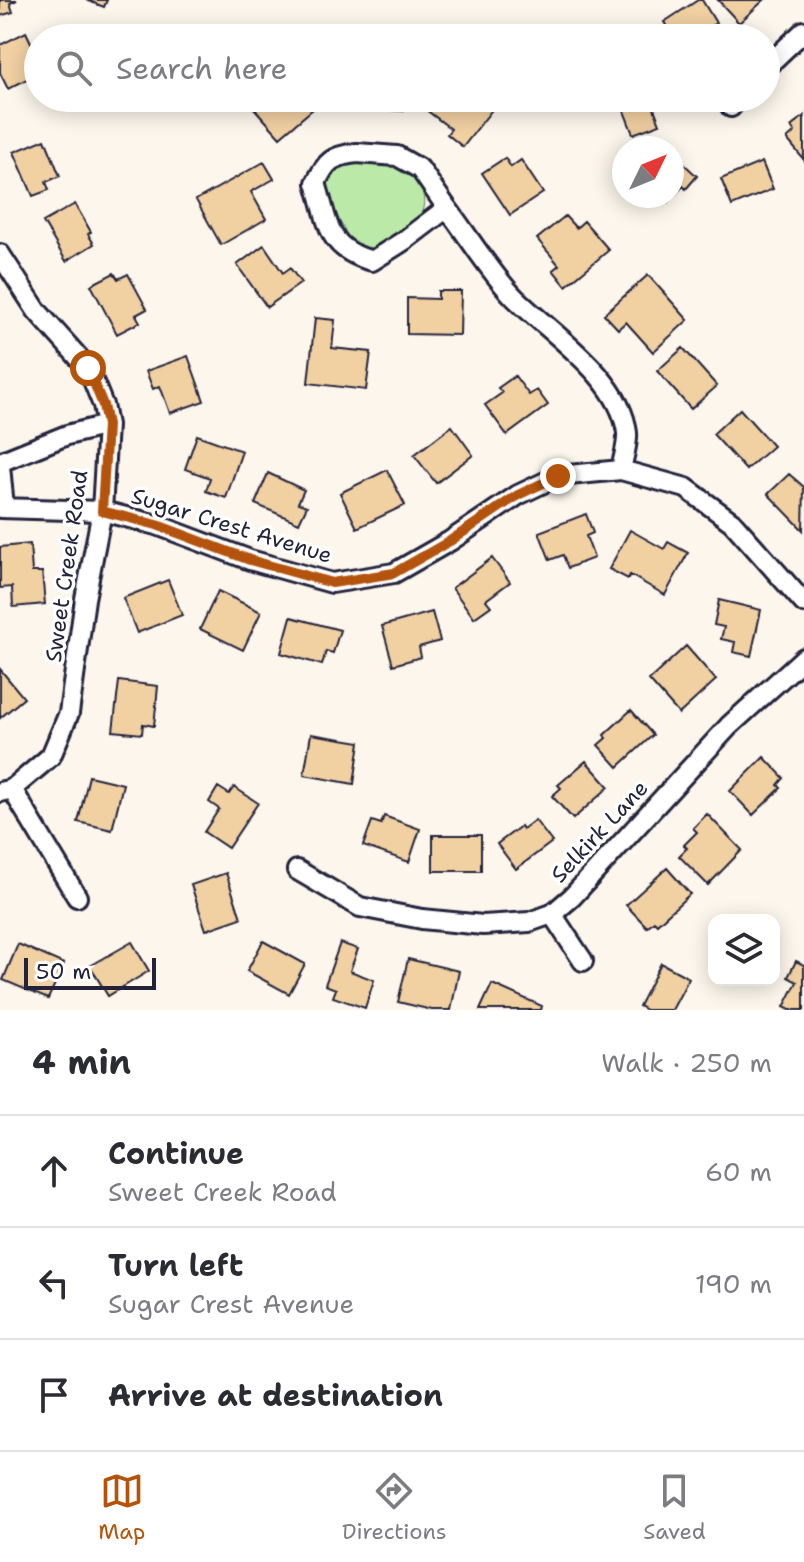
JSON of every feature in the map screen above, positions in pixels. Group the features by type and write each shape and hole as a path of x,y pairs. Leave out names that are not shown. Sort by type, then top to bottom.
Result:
{"street":[{"path":"780,54 804,31"},
{"path":"447,208 372,261 350,255 334,240 316,183 325,165 340,155 397,156 420,169 513,295 606,385 622,410 627,435 621,470"},
{"name":"Sweet Creek Road","path":"0,254 37,311 88,368 103,405 107,425 102,511 85,599 69,713 51,756 6,791"},
{"path":"2,507 0,464 67,435 107,425"},
{"name":"Sugar Crest Avenue","path":"2,507 102,511 157,525 250,560 332,583 394,573 450,541 518,495 558,476 621,470 686,488 732,522 804,603"},
{"name":"Selkirk Lane","path":"297,870 360,907 422,919 483,925 529,922 552,914 572,897 729,726 804,658"},
{"path":"6,791 77,897"},
{"path":"552,914 583,961"}],"green space":[{"path":"352,161 382,162 399,167 414,178 423,193 423,209 419,218 378,248 356,248 340,223 331,200 327,180 329,173 337,166"}],"building":[{"path":"0,0 17,0 10,3 13,12 0,16"},
{"path":"86,0 107,0 104,7"},
{"path":"702,0 716,23 665,24"},
{"path":"718,0 764,0 739,23"},
{"path":"24,33 24,81 8,89 0,73 0,45"},
{"path":"258,112 309,112 280,137"},
{"path":"429,112 490,112 463,147 447,134 451,129"},
{"path":"624,112 655,112 660,124 633,134"},
{"path":"804,116 804,160 787,139 795,132 791,127"},
{"path":"45,139 60,176 46,182 49,190 33,196 14,152"},
{"path":"505,158 511,167 521,160 543,193 510,215 482,173"},
{"path":"264,162 274,179 251,192 266,219 221,245 196,200"},
{"path":"762,162 773,189 732,206 721,179"},
{"path":"684,164 697,176 686,189 684,187"},
{"path":"75,204 91,232 88,234 94,244 66,261 43,222"},
{"path":"565,216 576,228 584,221 609,250 566,286 553,270 559,265 537,239"},
{"path":"264,245 283,273 290,268 301,283 267,307 237,265"},
{"path":"114,273 118,279 128,274 147,309 136,315 140,322 117,334 91,285"},
{"path":"648,275 688,320 653,352 626,322 618,329 604,314"},
{"path":"438,291 461,291 460,335 407,334 407,298 438,299"},
{"path":"315,318 335,320 332,348 371,352 366,390 308,383"},
{"path":"683,348 717,386 691,409 657,371"},
{"path":"188,356 204,401 170,413 160,386 153,389 146,371"},
{"path":"515,376 529,395 537,390 548,405 507,435 485,405 502,393 498,388"},
{"path":"740,409 773,446 746,470 713,434"},
{"path":"452,426 473,455 436,483 414,455"},
{"path":"197,435 242,451 226,498 206,491 210,478 185,469"},
{"path":"387,470 405,505 357,528 340,493"},
{"path":"268,473 304,490 298,503 307,506 299,523 255,504"},
{"path":"789,474 804,487 803,530 768,494"},
{"path":"586,514 593,533 586,536 594,558 568,568 563,555 550,560 539,532"},
{"path":"630,530 664,549 668,542 688,553 665,595 630,575 628,579 609,569"},
{"path":"30,544 32,572 42,572 45,604 13,607 12,587 0,588 0,547"},
{"path":"492,558 510,582 486,600 491,606 474,618 452,588"},
{"path":"168,580 182,615 137,633 123,598"},
{"path":"218,591 261,612 243,650 200,629"},
{"path":"719,600 761,610 751,656 733,652 735,642 721,639 724,627 714,625"},
{"path":"432,612 440,641 419,647 421,657 393,665 382,626"},
{"path":"291,617 340,630 333,653 326,651 322,665 281,653"},
{"path":"686,646 716,680 679,714 649,680"},
{"path":"0,669 24,698 0,718"},
{"path":"119,681 158,686 154,726 143,724 142,734 113,731"},
{"path":"631,710 653,735 618,767 598,745 606,738 604,735"},
{"path":"311,734 360,742 354,784 304,775"},
{"path":"764,757 784,778 778,785 781,788 753,815 730,791"},
{"path":"586,761 609,787 573,819 552,796 561,788 558,785"},
{"path":"89,776 123,784 112,830 78,822"},
{"path":"218,787 229,794 234,787 258,803 228,848 204,832 219,809 209,802"},
{"path":"707,814 742,850 708,885 679,856 687,848 684,845 697,832 693,828"},
{"path":"384,816 420,829 409,862 363,846 372,821 381,824"},
{"path":"535,820 552,842 516,869 497,844 521,826 523,829"},
{"path":"433,835 481,835 481,871 433,871"},
{"path":"667,868 690,894 657,924 654,921 647,927 626,905"},
{"path":"226,873 241,918 206,930 191,885"},
{"path":"263,941 305,964 289,994 247,971"},
{"path":"132,942 149,971 108,996 90,966"},
{"path":"340,943 358,949 350,971 374,980 365,1008 333,997 336,989 325,985"},
{"path":"18,944 64,964 48,999 3,980"},
{"path":"408,959 459,971 451,1010 432,1010 398,1002"},
{"path":"796,961 804,965 804,1010 784,1007 797,982 788,977"},
{"path":"661,963 689,978 672,1010 646,1010 639,1006"},
{"path":"492,984 542,1006 541,1010 480,1010"}],"route":[{"path":"88,368 103,405 107,425 102,511 157,525 250,560 332,583 394,573 450,541 518,495 558,476"}]}
